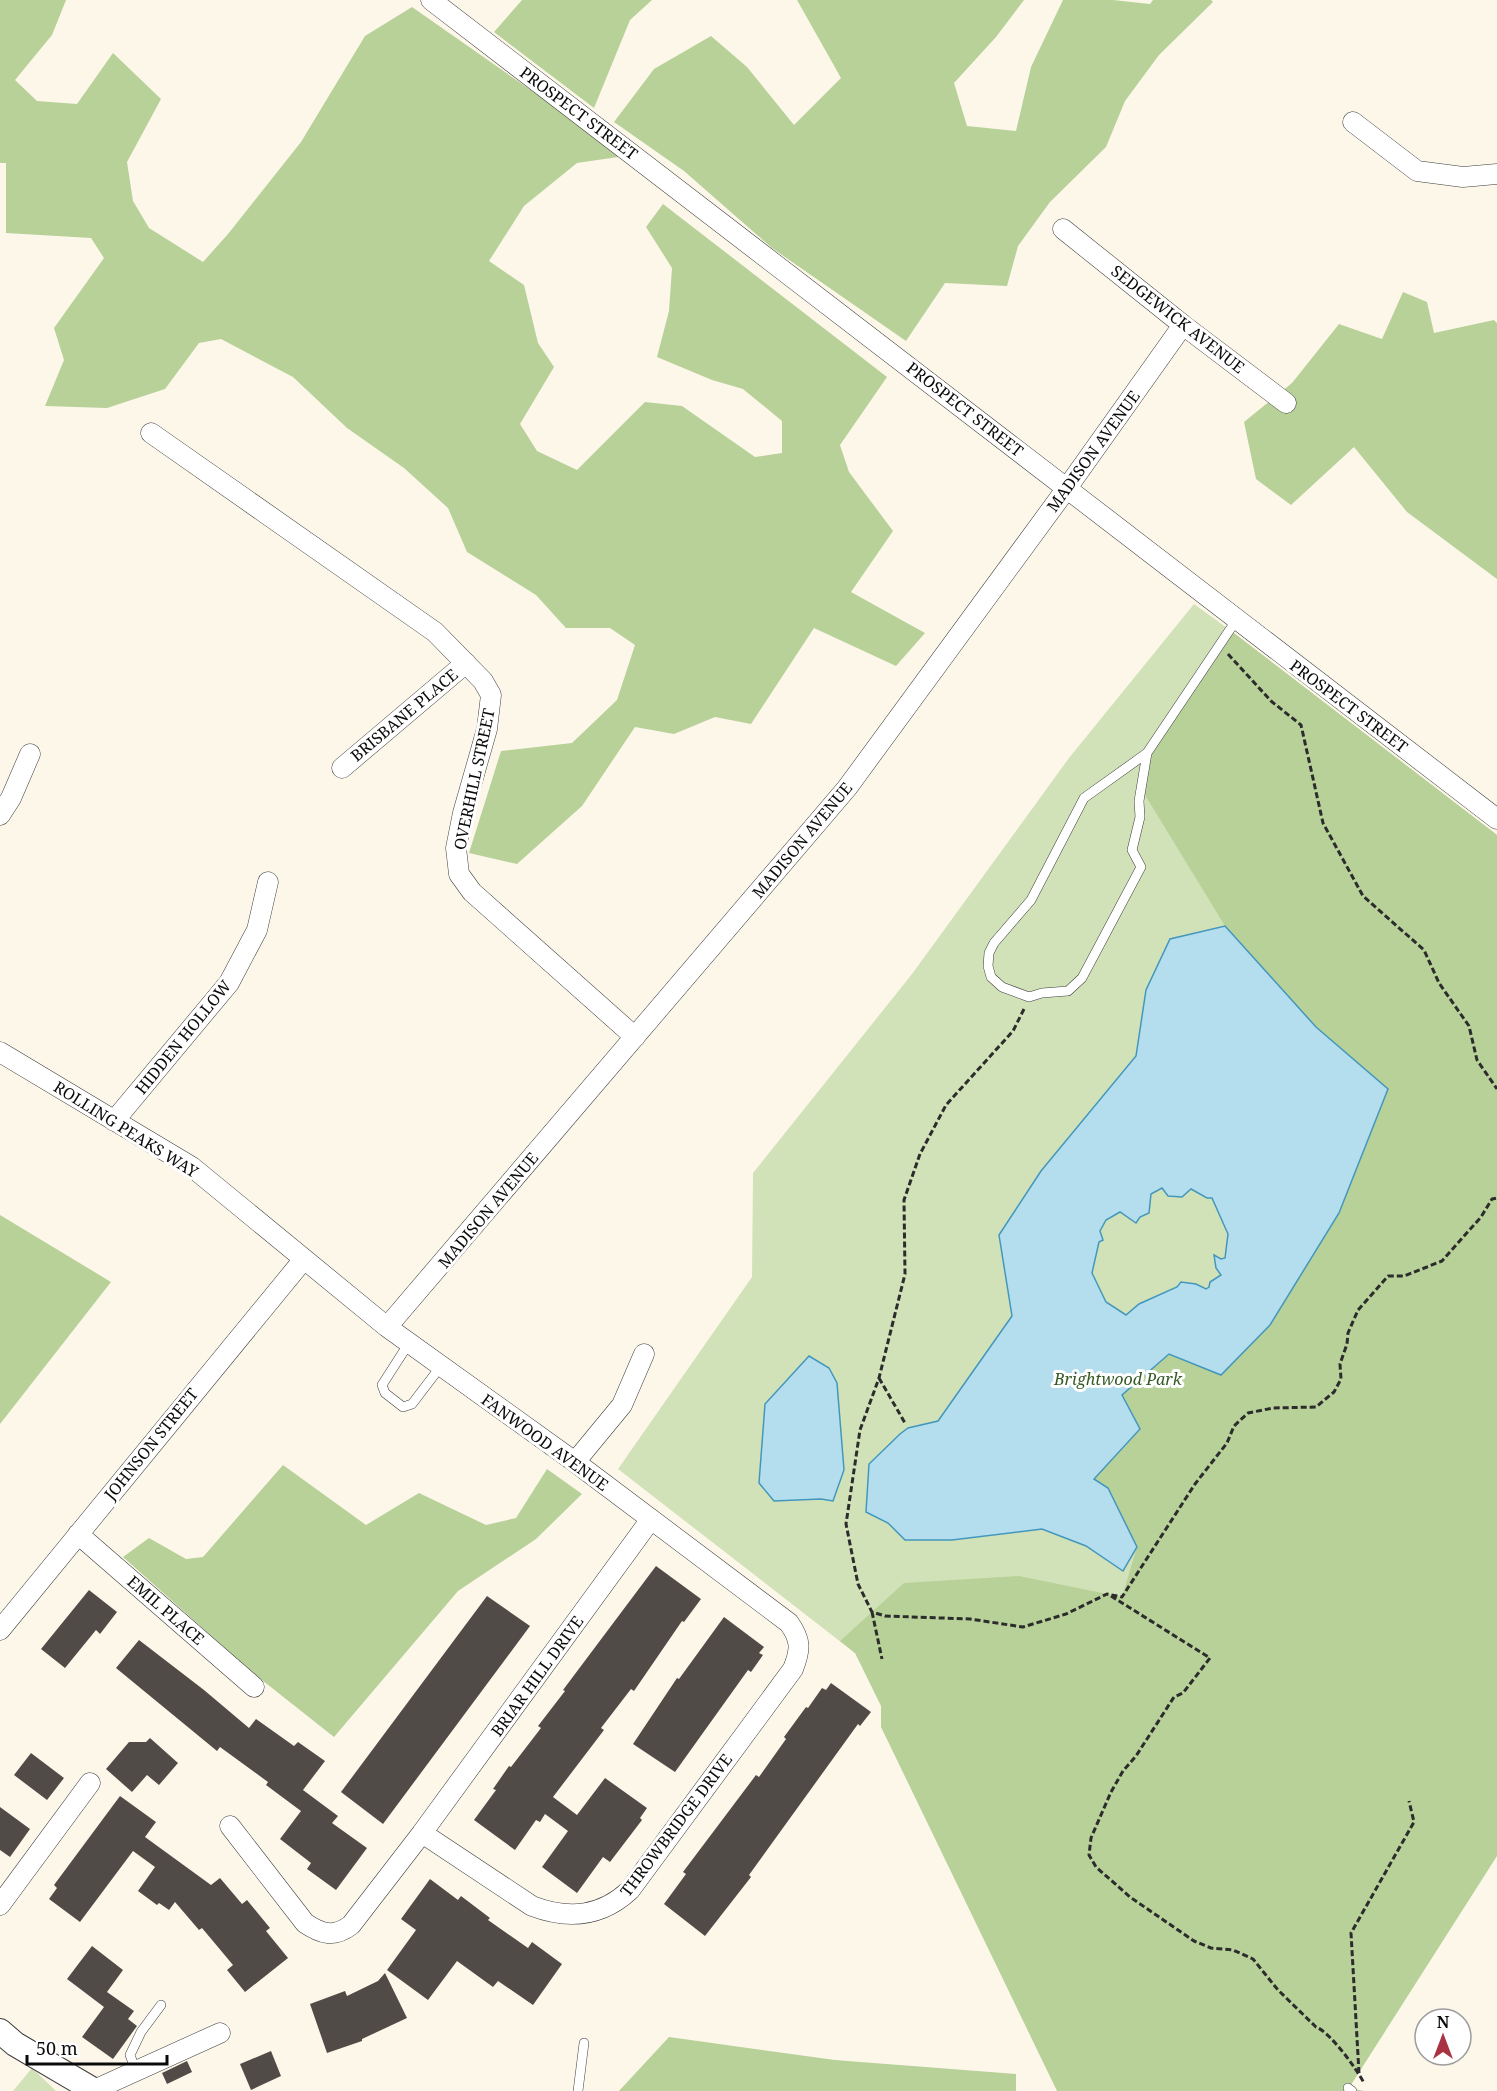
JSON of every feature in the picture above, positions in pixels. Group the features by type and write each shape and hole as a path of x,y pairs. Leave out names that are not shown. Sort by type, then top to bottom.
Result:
{"street":[{"name":"PROSPECT STREET","path":"431,0 1497,819"},
{"path":"1353,123 1417,171 1463,177 1497,174"},
{"name":"SEDGEWICK AVENUE","path":"1067,231 1183,325 1286,403"},
{"name":"MADISON AVENUE","path":"387,1327 847,788 1067,488 1183,325"},
{"name":"OVERHILL STREET","path":"151,433 435,632 483,681 491,696 487,729 463,813 456,848 459,874 472,892 635,1037"},
{"name":"BRISBANE PLACE","path":"342,768 466,663"},
{"path":"0,815 11,798 30,754"},
{"name":"HIDDEN HOLLOW","path":"114,1121 229,983 257,930 268,882"},
{"name":"ROLLING PEAKS WAY","path":"0,1052 192,1167 304,1259"},
{"name":"FANWOOD AVENUE","path":"304,1259 387,1327 575,1462 789,1623"},
{"name":"JOHNSON STREET","path":"0,1630 304,1259"},
{"path":"575,1462 622,1405 644,1354"},
{"name":"BRIAR HILL DRIVE","path":"230,1826 305,1923 316,1931 329,1934 342,1932 351,1925 422,1833 651,1519"},
{"name":"EMIL PLACE","path":"78,1534 254,1687"},
{"name":"THROWBRIDGE DRIVE","path":"422,1833 532,1906 549,1912 569,1915 587,1913 619,1900 630,1890 794,1669 799,1645 797,1634 789,1623"},
{"path":"0,1905 90,1783"},
{"path":"0,2031 15,2044 94,2091 220,2032"}],"lane":[{"path":"1147,753 1139,801 1140,817 1132,850 1141,867 1082,978 1068,990 1029,997 1002,987 992,977 988,966 989,953 994,943 1031,900 1084,798 1147,753 1237,619"},
{"path":"409,1343 382,1385 385,1393 403,1407 412,1404 441,1366"},
{"path":"136,2071 130,2055 141,2032 161,2005"},
{"path":"578,2091 584,2043"}],"path":[{"path":"1220,645 1271,701 1301,725 1323,823 1363,896 1424,950 1439,983 1469,1026 1477,1060 1497,1089"},
{"path":"882,1659 872,1612 858,1584 846,1524 860,1430 879,1378 905,1274 904,1200 920,1154 946,1105 1013,1031 1029,997"},
{"path":"872,1612 885,1616 970,1619 1023,1627 1066,1614 1107,1594 1122,1597 1195,1484 1227,1443 1234,1426 1248,1413 1272,1407 1316,1407 1322,1404 1334,1392 1341,1379 1340,1364 1348,1333 1358,1310 1388,1276 1404,1276 1442,1261 1481,1217 1491,1199 1497,1198"},
{"path":"879,1378 905,1423"},
{"path":"1107,1594 1210,1658 1183,1693 1174,1697 1137,1756 1123,1771 1091,1838 1089,1856 1096,1867 1130,1897 1194,1941 1211,1948 1233,1950 1253,1959 1278,1990 1335,2042 1359,2074 1368,2091"},
{"path":"1359,2074 1351,1933 1414,1822 1409,1801"}],"green space":[{"path":"0,0 66,0 52,35 15,80 37,101 77,104 113,53 161,99 127,162 133,201 149,228 203,262 301,142 365,36 412,7 625,156 577,163 524,206 489,261 524,285 538,343 554,367 520,424 537,451 577,470 645,402 682,406 755,457 782,453 782,421 743,389 712,380 657,357 669,311 672,268 646,227 663,204 887,377 840,445 849,472 893,531 851,592 925,633 896,666 814,628 751,724 715,717 674,734 635,727 582,806 517,864 469,853 501,751 572,743 617,700 635,645 610,628 566,628 536,595 467,552 448,508 404,468 347,428 293,377 221,339 199,343 165,389 107,408 45,406 64,360 54,328 104,258 91,238 6,233 6,163 0,163"},
{"path":"522,0 652,0 630,20 594,108 494,32"},
{"path":"797,0 1024,0 996,37 954,83 967,126 1016,131 1031,67 1063,0 1113,0 1150,4 1153,0 1211,0 1213,2 1159,55 1125,101 1106,147 1050,202 1018,246 1007,286 945,283 906,341 772,248 684,171 614,122 654,69 711,36 747,67 794,125 841,78"},
{"path":"1403,292 1427,302 1434,333 1494,320 1497,323 1497,579 1407,512 1354,447 1291,505 1256,479 1244,422 1292,383 1339,324 1382,339"},
{"name":"Brightwood Park","path":"1194,604 1497,835 1497,1856 855,1653 618,1469 752,1277 753,1173 912,974 1069,758"},
{"path":"1230,630 1497,835 1497,1856 1349,2088 1364,2091 1057,2091 881,1727 881,1706 855,1653 840,1641 904,1583 1019,1576 1122,1597 1137,1547 1094,1479 1140,1429 1121,1395 1339,1213 1387,1089 1316,1027 1225,926 1145,795 1147,753"},
{"path":"0,1215 111,1282 0,1424"},
{"path":"283,1465 366,1525 419,1493 486,1525 516,1518 547,1469 582,1494 536,1539 458,1591 334,1737 253,1673 123,1557 149,1538 186,1559 203,1557"},
{"path":"669,2037 835,2060 1016,2074 1016,2091 619,2091"},
{"path":"32,2068 56,2091 13,2091"}],"water":[{"path":"1225,926 1316,1027 1388,1089 1339,1213 1270,1325 1221,1375 1169,1354 1122,1395 1140,1429 1094,1479 1108,1488 1137,1547 1123,1571 1086,1546 1042,1529 952,1540 905,1540 888,1523 866,1512 869,1464 908,1428 938,1421 1012,1316 999,1235 1041,1171 1136,1056 1146,990 1170,939","holes":["1162,1188 1168,1196 1182,1197 1191,1189 1207,1198 1212,1198 1228,1234 1225,1258 1221,1259 1214,1255 1216,1268 1221,1275 1210,1282 1206,1289 1196,1284 1181,1282 1177,1287 1139,1304 1126,1315 1106,1302 1092,1273 1099,1242 1103,1240 1100,1231 1106,1220 1120,1212 1136,1223 1140,1217 1149,1213 1151,1194"]},
{"path":"809,1356 829,1368 837,1383 844,1470 833,1501 821,1499 774,1501 759,1483 765,1404"}],"building":[{"path":"656,1566 701,1599 684,1622 682,1621 634,1691 631,1689 601,1728 604,1730 553,1797 577,1815 605,1778 647,1808 640,1818 642,1820 610,1862 603,1857 577,1893 542,1867 568,1831 545,1814 540,1822 536,1820 515,1850 474,1820 496,1790 493,1789 509,1766 511,1767 541,1728 538,1726 565,1691 563,1690"},
{"path":"89,1590 117,1612 100,1634 96,1630 65,1668 41,1649"},
{"path":"487,1596 530,1626 383,1824 341,1792"},
{"path":"724,1617 764,1647 759,1653 763,1655 751,1672 748,1670 675,1772 633,1744 677,1678 679,1679"},
{"path":"139,1640 249,1728 256,1719 294,1746 298,1742 325,1761 303,1790 338,1816 332,1823 367,1848 336,1890 307,1869 311,1863 280,1839 301,1811 266,1785 268,1782 220,1747 217,1751 116,1668"},
{"path":"831,1683 871,1712 860,1726 858,1724 749,1875 751,1877 705,1936 664,1904 686,1874 683,1872 756,1775 759,1777 806,1707 808,1708 822,1688 826,1690"},
{"path":"150,1738 178,1763 159,1785 147,1775 132,1792 106,1769 129,1742 146,1742"},
{"path":"31,1753 64,1778 47,1800 14,1775"},
{"path":"120,1796 156,1822 145,1837 211,1885 220,1878 242,1904 247,1900 270,1928 266,1931 288,1958 245,1992 227,1970 233,1965 202,1928 199,1930 175,1902 169,1910 159,1903 157,1905 138,1891 155,1867 133,1851 80,1922 49,1899 57,1888 54,1885"},
{"path":"0,1807 30,1829 10,1857 0,1850"},
{"path":"430,1879 458,1900 461,1896 490,1918 488,1920 528,1948 532,1942 562,1964 533,2005 498,1981 493,1987 457,1961 428,2000 387,1970 416,1930 401,1919"},
{"path":"92,1946 123,1970 107,1992 134,2011 128,2019 137,2026 113,2059 82,2037 104,2007 67,1979"},
{"path":"385,1973 407,2018 362,2041 327,2053 310,2004 345,1991 347,1996 378,1981"},
{"path":"271,2051 281,2076 251,2090 240,2064"},
{"path":"187,2061 192,2072 167,2084 162,2073"}]}
